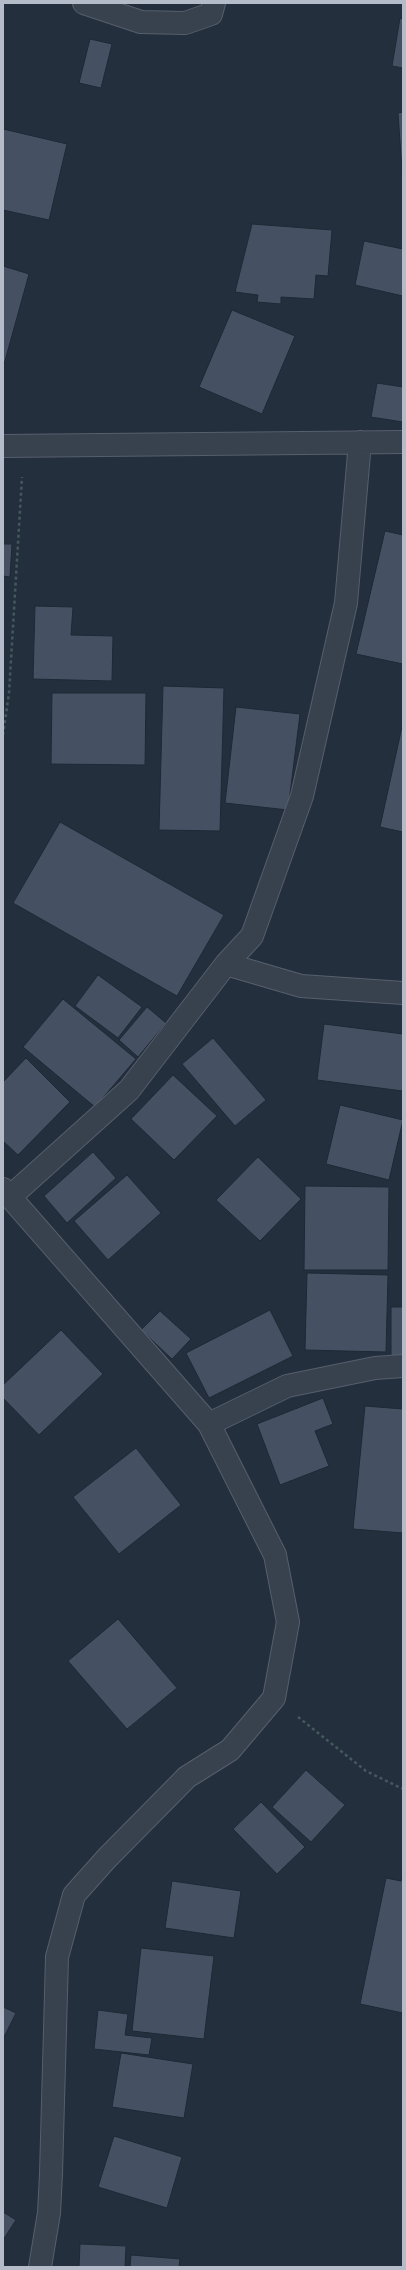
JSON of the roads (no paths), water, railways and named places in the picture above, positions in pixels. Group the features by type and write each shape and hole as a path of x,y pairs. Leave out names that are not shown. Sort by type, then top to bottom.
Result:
{"street":[{"path":"84,3 141,22 185,23 211,14 214,3"},
{"path":"40,2267 49,2213 57,1957 74,1895 107,1858 188,1777 230,1750 274,1698 288,1622 275,1555 209,1424 7,1193 129,1090 226,964 252,936 302,796 346,603 360,442"},
{"path":"13,445 403,442"},
{"path":"226,964 301,986 403,993"},
{"path":"209,1424 287,1386 375,1368 403,1366"}]}
